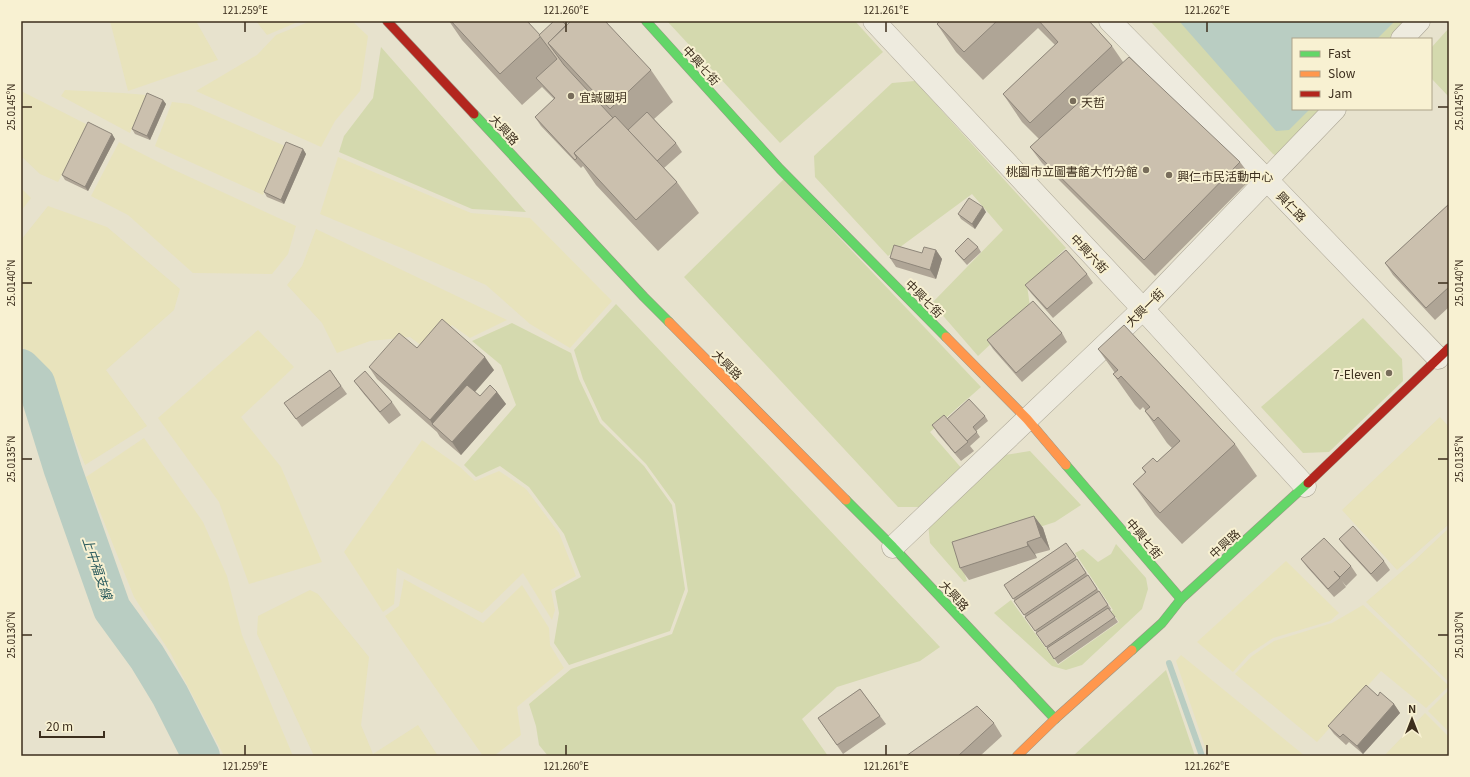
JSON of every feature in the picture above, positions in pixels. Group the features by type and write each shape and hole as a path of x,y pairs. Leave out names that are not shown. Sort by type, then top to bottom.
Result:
{"street":[{"name":"大興路","path":"387,21 644,297 893,548 1055,719"},
{"name":"中興七街","path":"646,21 780,169 1027,419 1181,599"},
{"name":"中興六街","path":"874,21 1143,309 1305,486"},
{"name":"興仁路","path":"1110,21 1267,180 1443,353"},
{"path":"1403,38 1419,21"},
{"name":"大興一街","path":"893,548 1143,309 1334,110"},
{"name":"中興路","path":"1017,756 1055,719 1162,623 1181,599 1305,486 1443,353"}],"shaded area":[{"path":"110,21 196,21 218,60 128,91"},
{"path":"256,21 300,21 267,35"},
{"path":"311,21 352,21 368,36 360,91 335,121 321,147 196,91 257,55 276,35"},
{"path":"1179,21 1395,21 1378,38 1292,38 1292,110 1309,110 1289,130 1276,131"},
{"path":"65,90 147,95 130,133 61,96"},
{"path":"21,91 88,125 58,182 40,174 21,156"},
{"path":"172,102 189,104 285,146 263,195 155,146"},
{"path":"119,142 170,168 296,226 288,254 272,274 193,273 128,215 91,196"},
{"path":"338,157 471,213 530,218 612,301 570,348 530,324 486,285 320,214"},
{"path":"21,188 31,198 21,211"},
{"path":"48,206 107,227 180,289 174,310 106,370 147,426 85,465 46,370 21,346 21,293 24,289 21,285 21,240"},
{"path":"316,229 507,320 470,338 452,325 426,349 410,337 370,341 337,353 322,323 287,285 302,266"},
{"path":"258,330 294,367 241,417 281,467 322,562 249,584 219,502 158,418"},
{"path":"1440,417 1449,427 1449,524 1397,570 1342,510"},
{"path":"144,438 203,522 227,576 242,635 293,756 224,756 171,654 134,597 86,477"},
{"path":"422,440 460,467 475,481 499,471 526,489 559,533 576,576 551,590 555,610 552,620 523,573 482,613 397,568 394,604 383,612 344,552"},
{"path":"1449,528 1449,682 1366,602 1414,561"},
{"path":"1286,561 1339,613 1330,621 1273,638 1249,654 1233,672 1197,642"},
{"path":"404,579 483,623 522,585 549,628 550,645 564,668 517,707 521,735 494,756 483,756 385,616 399,606"},
{"path":"310,590 318,594 369,657 361,725 373,754 418,725 438,756 314,756 257,634 258,616"},
{"path":"1363,605 1449,686 1426,708 1381,671 1317,742 1235,674 1252,656 1274,641 1332,623"},
{"path":"1181,655 1305,756 1208,756 1176,661"},
{"path":"1449,690 1449,732 1428,711"},
{"path":"1425,713 1449,737 1449,756 1384,756"}],"green space":[{"path":"667,21 855,21 883,52 780,143"},
{"path":"1150,21 1416,21 1400,38 1292,38 1292,110 1330,110 1283,159 1273,154"},
{"path":"1449,28 1449,97 1432,79 1432,47"},
{"path":"381,47 526,212 472,209 339,152 344,136 373,98"},
{"path":"915,81 1066,248 1027,285 1030,307 978,356 932,303 1003,230 972,194 888,256 815,177 814,156 892,83"},
{"path":"784,179 981,387 930,432 963,470 924,507 898,507 684,277"},
{"path":"616,304 940,647 920,661 837,687 802,719 828,756 548,756 539,745 536,726 529,704 571,669 672,634 688,591 675,504 646,464 602,420 583,379 574,350"},
{"path":"1363,318 1402,359 1403,381 1329,452 1303,453 1261,407"},
{"path":"512,323 571,353 579,379 600,423 644,466 672,505 685,589 670,631 569,665 554,643 559,613 555,591 581,577 564,534 529,487 500,466 476,477 464,465 516,405 501,365 472,341"},
{"path":"1030,451 1081,505 1055,522 958,554 967,581 964,582 930,543 928,523 1005,455"},
{"path":"1116,544 1146,578 1148,589 1142,609 1082,665 1066,670 1052,666 994,613 1011,600 1058,665 1119,622 1111,611 1113,610 1075,553 1083,549 1098,562 1111,554"},
{"path":"1166,670 1195,756 1073,756"}],"building":[{"path":"451,21 527,21 541,36 500,74"},
{"path":"554,21 562,21 566,25 548,43 564,65 613,118 574,153 577,158 575,160 535,117 555,98 536,78 557,59 539,35"},
{"path":"571,21 605,21 651,70 610,109 548,43"},
{"path":"940,21 997,21 964,52 937,24"},
{"path":"1039,21 1089,21 1112,46 1030,123 1003,94 1058,42"},
{"name":"桃園市立圖書館大竹分館","path":"1129,57 1240,162 1144,260 1030,147"},
{"path":"147,93 163,100 147,136 132,129"},
{"path":"647,112 676,143 657,161 628,130"},
{"path":"615,116 677,182 636,220 574,153"},
{"path":"88,122 112,134 85,187 62,175"},
{"path":"286,142 303,149 281,200 264,192"},
{"path":"969,198 983,207 972,224 958,214"},
{"path":"1449,204 1449,287 1426,308 1385,263"},
{"path":"968,238 978,247 964,260 955,251"},
{"path":"894,245 922,253 924,247 936,250 930,270 890,258"},
{"path":"1066,250 1087,274 1047,309 1025,285"},
{"path":"1033,301 1062,333 1016,373 987,340"},
{"path":"442,319 485,357 430,420 369,367 399,333 417,348"},
{"path":"1124,325 1235,444 1160,513 1133,484 1146,472 1142,468 1153,458 1157,462 1180,441 1158,417 1154,421 1145,411 1150,407 1121,376 1118,379 1113,374 1118,370 1098,349"},
{"path":"330,370 341,386 296,419 284,403"},
{"path":"365,371 392,402 380,412 354,381"},
{"path":"467,385 480,396 490,385 497,392 452,442 432,424"},
{"path":"969,399 985,416 973,427 977,432 967,441 947,419"},
{"path":"944,415 968,442 955,453 932,425"},
{"path":"1034,516 1041,537 1027,542 1028,546 960,568 952,542"},
{"path":"1353,526 1384,561 1371,574 1339,539"},
{"path":"1324,538 1351,566 1340,577 1334,571 1340,578 1328,589 1301,559"},
{"path":"1066,543 1076,557 1013,599 1004,585"},
{"path":"1077,559 1086,573 1024,615 1014,601"},
{"path":"1088,575 1097,589 1035,631 1025,617"},
{"path":"1099,591 1108,605 1046,647 1036,633"},
{"path":"1108,608 1115,617 1054,659 1047,648"},
{"path":"1366,685 1378,696 1380,692 1394,704 1357,746 1343,734 1340,737 1328,726"},
{"path":"860,689 880,716 837,745 818,718"},
{"path":"977,706 994,723 958,756 906,756"}],"waterway":[{"name":"上中福支線","path":"21,368 36,383 63,470 112,609 147,657 170,695 201,756"},
{"path":"1169,663 1202,756"}],"traffic: fast":[{"path":"646,21 780,169 946,337"},
{"path":"474,114 669,322"},
{"path":"1066,465 1181,599"},
{"path":"1132,650 1162,623 1181,599 1308,483"},
{"path":"846,500 893,547 1055,719"}],"traffic: slow":[{"path":"669,322 846,500"},
{"path":"946,337 1027,419 1066,465"},
{"path":"1017,756 1055,719 1132,650"}],"traffic: jam":[{"path":"387,21 474,114"},
{"path":"1308,483 1449,348"}],"place":[{"name":"宜誠國玥","path":"571,96"},
{"name":"天哲","path":"1073,101"},
{"name":"桃園市立圖書館大竹分館","path":"1146,170"},
{"name":"興仁市民活動中心","path":"1169,175"},
{"name":"7-Eleven","path":"1389,373"}]}
